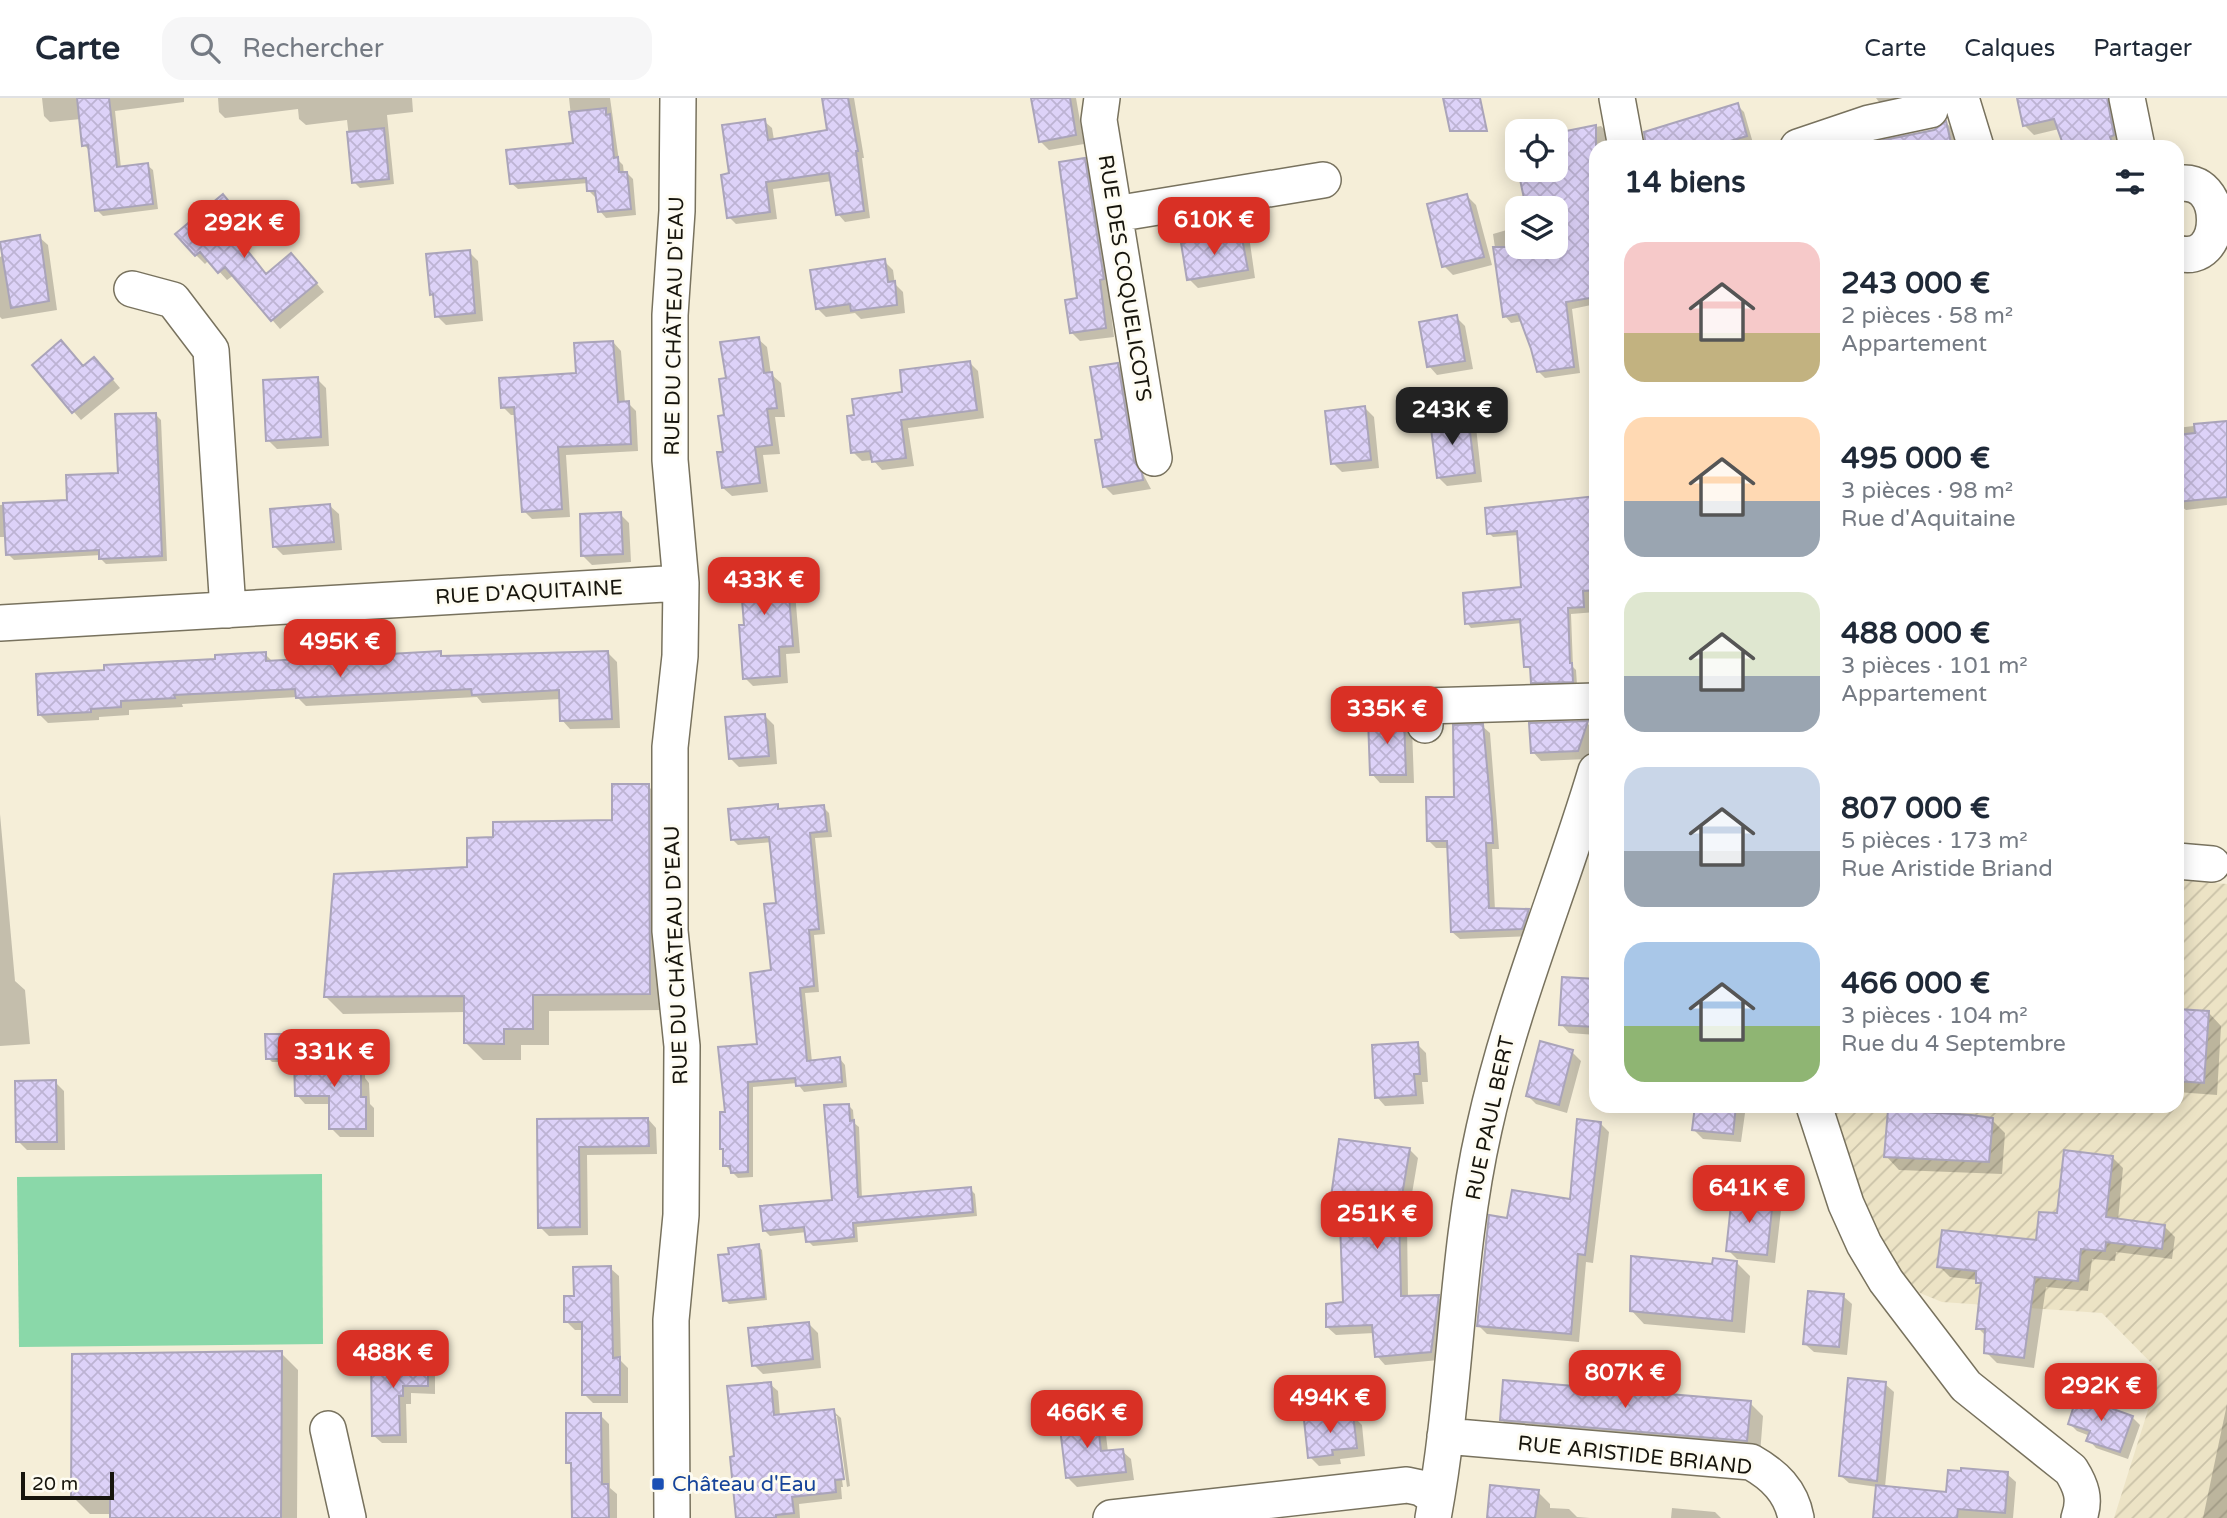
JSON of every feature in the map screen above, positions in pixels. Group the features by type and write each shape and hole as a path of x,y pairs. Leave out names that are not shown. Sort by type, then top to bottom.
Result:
{"street":[{"name":"RUE DU CHÂTEAU D'EAU","path":"672,1518 671,1320 681,1215 682,1046 670,931 670,747 680,656 681,583 670,460 670,315 677,211 678,98"},
{"name":"RUE DES COQUELICOTS","path":"1102,98 1099,120 1154,458"},
{"path":"1616,98 1625,140"},
{"path":"1819,140 1869,123 1930,110 1927,98"},
{"path":"1961,98 1974,140"},
{"path":"2127,98 2136,140"},
{"path":"1115,214 1323,180"},
{"path":"2184,184 2199,184 2210,190 2218,199 2225,219 2213,244 2204,251 2192,255 2184,254"},
{"path":"132,289 173,300 211,350 228,610"},
{"name":"RUE D'AQUITAINE","path":"0,623 681,583"},
{"path":"1425,725 1425,706 1589,701"},
{"name":"RUE PAUL BERT","path":"1434,1508 1445,1436 1461,1272 1483,1131 1511,1023 1589,799"},
{"path":"2184,862 2212,864"},
{"path":"1816,1113 1846,1204 1864,1244 1886,1281 1966,1385 2071,1470 2083,1488 2079,1518"},
{"path":"328,1429 348,1518"},
{"name":"RUE ARISTIDE BRIAND","path":"1445,1436 1751,1462 1770,1472 1784,1488 1793,1503 1796,1518"},
{"path":"1111,1518 1407,1485 1421,1488 1434,1508"}],"shaded area":[{"path":"2184,881 2227,884 2227,1518 2114,1518 2160,1372 2102,1313 1942,1302 1920,1293 1896,1266 1866,1206 1832,1113 2184,1113"}],"green space":[{"path":"322,1174 323,1344 19,1347 17,1177"}],"building":[{"path":"77,98 109,98 117,167 148,163 153,204 95,211 88,145 82,146"},
{"path":"822,98 848,98 858,151 864,211 836,215 829,173 766,182 770,212 727,218 721,175 729,173 722,125 765,119 768,140 827,130"},
{"path":"1031,98 1070,98 1076,135 1039,142"},
{"path":"1443,98 1480,98 1487,131 1450,131"},
{"path":"2017,98 2107,98 2114,135 2110,137 2111,140 2062,140 2054,119 2023,126"},
{"path":"1738,103 1747,136 1734,140 1645,140 1644,132"},
{"path":"606,108 606,115 610,114 614,158 618,157 619,172 627,172 631,209 598,212 595,191 587,191 586,178 510,184 506,150 573,143 569,112"},
{"path":"1946,121 1950,140 1884,140 1934,130"},
{"path":"1596,125 1596,140 1589,140 1589,298 1566,302 1574,367 1537,372 1518,314 1503,317 1493,247 1505,247 1505,259 1568,259 1568,196 1523,196 1521,182 1568,182 1568,131"},
{"path":"384,128 389,179 352,183 347,132"},
{"path":"1085,158 1104,279 1100,280 1106,328 1070,333 1065,300 1077,298 1059,162"},
{"path":"223,194 243,219 231,230 266,274 291,253 317,283 271,321 225,267 218,273 200,252 195,256 175,234"},
{"path":"1467,194 1484,257 1442,267 1427,204"},
{"path":"1241,233 1248,270 1187,280 1181,243"},
{"path":"40,235 49,301 11,308 0,242"},
{"path":"470,250 475,313 435,317 426,254"},
{"path":"885,259 888,282 895,281 897,305 851,311 850,304 816,309 810,270"},
{"path":"1457,315 1465,361 1427,367 1419,322"},
{"path":"759,337 764,373 772,372 777,408 767,409 772,445 755,447 760,483 722,488 717,452 723,452 718,416 724,415 719,379 726,378 720,342"},
{"path":"61,340 83,366 94,357 113,379 72,413 32,365"},
{"path":"613,341 618,402 629,401 631,444 558,447 562,509 522,512 514,407 501,408 499,378 576,373 574,343"},
{"path":"970,361 977,410 901,420 906,458 872,462 870,451 851,453 847,416 854,415 852,399 902,392 900,370"},
{"path":"1118,363 1134,461 1143,480 1103,487 1095,440 1102,439 1090,367"},
{"path":"318,377 321,437 266,441 263,380"},
{"path":"1365,406 1371,460 1331,464 1325,411"},
{"path":"156,413 162,556 99,559 99,550 6,555 3,503 67,500 66,475 118,473 115,414"},
{"path":"1468,416 1475,473 1437,478 1430,420"},
{"path":"2227,421 2227,497 2184,501 2184,434 2195,433 2194,424"},
{"path":"1589,497 1589,591 1583,591 1584,607 1568,608 1573,682 1531,683 1530,667 1524,667 1520,619 1465,624 1463,593 1521,587 1517,531 1487,534 1485,508"},
{"path":"330,504 334,542 273,547 270,509"},
{"path":"621,512 623,554 581,556 580,514"},
{"path":"786,558 793,646 779,647 780,676 743,679 739,625 744,625 739,562"},
{"path":"441,651 441,656 608,651 612,719 560,721 559,690 472,695 471,689 296,698 295,689 174,695 175,698 121,701 121,707 91,709 91,712 38,715 36,674 104,670 104,665 215,659 215,655 266,652 266,661"},
{"path":"765,714 769,756 729,759 725,717"},
{"path":"1404,717 1406,775 1370,775 1368,718"},
{"path":"1588,721 1578,751 1531,753 1529,723"},
{"path":"1483,724 1493,843 1486,843 1489,908 1529,909 1522,929 1451,932 1447,841 1427,841 1426,797 1454,797 1453,725"},
{"path":"612,784 649,784 650,994 533,995 533,1029 504,1029 504,1044 464,1043 464,996 324,997 334,874 467,867 467,838 493,837 493,822 612,820"},
{"path":"778,804 778,809 824,805 827,831 810,833 819,929 809,930 814,986 800,988 807,1061 840,1057 842,1082 796,1086 795,1078 748,1082 748,1172 731,1173 730,1166 723,1166 723,1149 720,1149 720,1112 725,1112 718,1047 757,1044 750,973 771,970 764,904 776,903 769,837 731,840 728,809"},
{"path":"1562,977 1589,979 1589,1027 1559,1025"},
{"path":"2184,1009 2209,1011 2204,1083 2184,1082"},
{"path":"265,1034 295,1034 294,1059 266,1059"},
{"path":"1540,1041 1573,1050 1559,1105 1526,1096"},
{"path":"1418,1042 1420,1074 1414,1074 1416,1095 1375,1098 1372,1045"},
{"path":"357,1058 356,1072 361,1072 361,1097 366,1097 366,1129 329,1129 329,1096 295,1096 294,1059"},
{"path":"56,1080 57,1142 16,1142 15,1081"},
{"path":"849,1104 850,1121 854,1120 858,1197 971,1187 973,1212 853,1223 854,1237 831,1240 806,1242 804,1227 763,1231 760,1206 832,1200 824,1105"},
{"path":"1694,1113 1735,1113 1733,1134 1692,1130"},
{"path":"1888,1113 1938,1113 1993,1118 1989,1162 1884,1157"},
{"path":"648,1118 649,1146 579,1147 580,1227 538,1228 537,1119"},
{"path":"1577,1119 1601,1122 1585,1255 1578,1254 1571,1334 1477,1326 1489,1215 1507,1218 1512,1190 1570,1199"},
{"path":"1339,1139 1410,1148 1399,1213 1401,1296 1439,1295 1431,1352 1375,1357 1372,1325 1326,1327 1326,1304 1343,1302 1339,1198 1331,1197"},
{"path":"2064,1150 2113,1156 2106,1217 2165,1225 2162,1249 2106,1242 2105,1251 2081,1249 2078,1281 2035,1277 2024,1358 1984,1353 1985,1329 1976,1329 1981,1283 1976,1283 1976,1271 1937,1267 1942,1230 2036,1240 2039,1212 2057,1213"},
{"path":"1732,1195 1773,1200 1767,1255 1726,1251"},
{"path":"759,1244 764,1297 723,1301 718,1255 729,1254 728,1248"},
{"path":"1631,1256 1712,1264 1713,1258 1737,1261 1732,1321 1630,1311"},
{"path":"611,1266 613,1358 620,1357 620,1395 582,1395 582,1322 564,1322 564,1296 574,1296 573,1267"},
{"path":"1808,1291 1844,1294 1839,1347 1803,1344"},
{"path":"809,1322 813,1359 752,1366 748,1328"},
{"path":"282,1351 281,1518 110,1518 110,1498 71,1498 72,1354"},
{"path":"428,1357 428,1386 403,1386 403,1396 399,1396 400,1435 372,1436 371,1358"},
{"path":"1848,1378 1886,1382 1877,1481 1839,1476"},
{"path":"1503,1380 1751,1401 1747,1441 1500,1420"},
{"path":"771,1382 774,1415 834,1409 844,1479 835,1480 836,1492 792,1497 794,1513 776,1515 776,1518 736,1518 730,1457 734,1456 727,1386"},
{"path":"2077,1396 2133,1416 2120,1452 2086,1441 2090,1431 2068,1424"},
{"path":"566,1413 601,1413 602,1484 608,1484 609,1518 572,1518 571,1463 566,1463"},
{"path":"1353,1414 1357,1448 1332,1450 1333,1455 1308,1458 1304,1420"},
{"path":"1097,1416 1101,1451 1123,1449 1126,1472 1066,1478 1059,1420"},
{"path":"1961,1468 2008,1472 2005,1513 1958,1509 1957,1518 1873,1518 1876,1485 1946,1492 1948,1470 1961,1471"},
{"path":"1490,1485 1539,1490 1535,1518 1487,1518"}],"place":[{"name":"Château d'Eau","path":"658,1484"}]}
